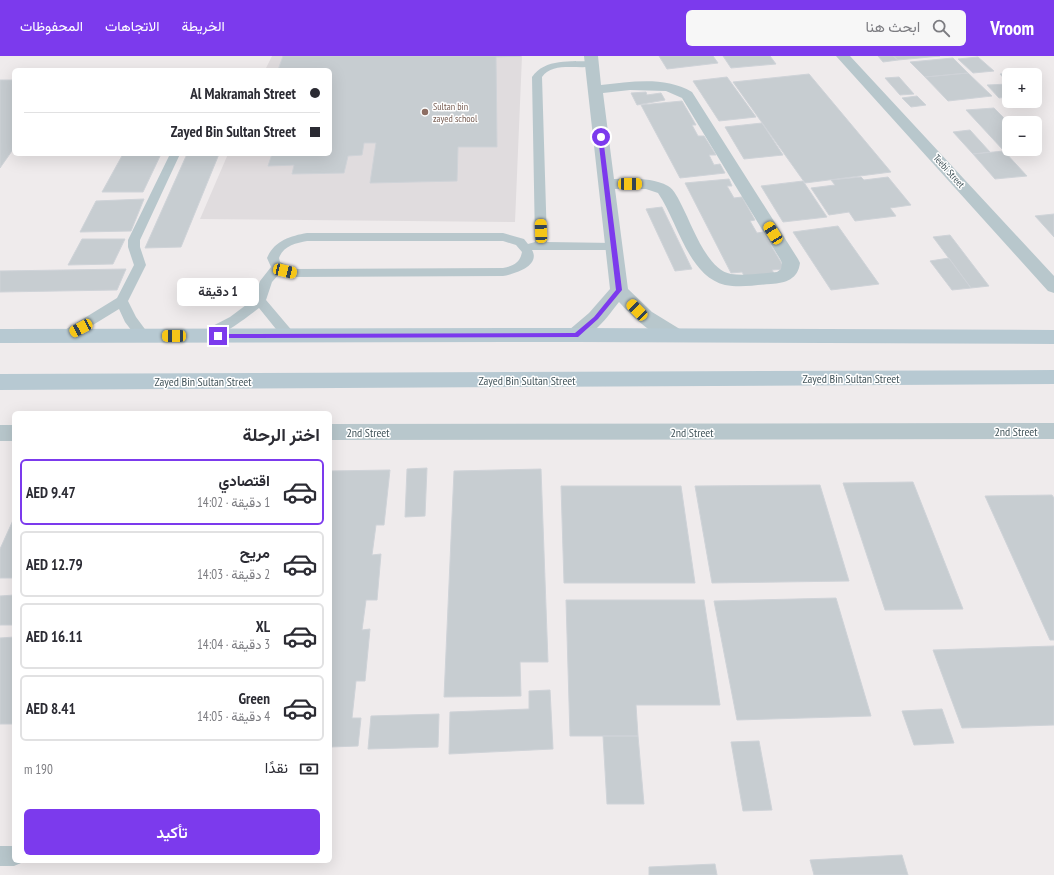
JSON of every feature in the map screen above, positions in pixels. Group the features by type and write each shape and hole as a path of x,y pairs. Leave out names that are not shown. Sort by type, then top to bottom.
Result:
{"main road":[{"path":"0,336 576,335 1054,337"},
{"name":"Zayed Bin Sultan Street","path":"0,382 1054,378"}],"street":[{"name":"Teebi Street","path":"843,56 1054,287"},
{"path":"591,60 619,290 648,320 676,336"},
{"path":"595,90 663,86 677,89 686,95 789,259 791,263 790,271 782,277 775,278 732,280 718,277 705,266 664,190 648,184 606,184"},
{"path":"576,335 596,318 619,290"},
{"name":"2nd Street","path":"332,432 1054,431"},
{"path":"0,433 12,433"}],"lane":[{"path":"542,246 537,76 541,71 550,66 591,60"},
{"path":"65,336 122,300 140,265 140,260 133,248 134,240 174,156"},
{"path":"525,246 528,252 525,263 516,269 503,272 293,273 278,267 274,262 276,250 286,242 298,238 503,237 512,238 525,246 614,247"},
{"path":"204,336 235,320 260,300 266,281 278,267"},
{"path":"122,300 130,319 143,336"},
{"path":"260,300 289,336"},
{"path":"0,856 12,856"}],"shaded area":[{"name":"Sultan bin zayed school","path":"272,56 522,56 515,222 200,219 227,156 332,156 332,68 266,68"}],"building":[{"path":"283,56 521,56 496,57 497,147 458,147 457,181 370,183 376,143 364,143 362,155 348,156 344,173 292,174 294,165 268,166 271,156 332,156 332,68 279,68"},
{"path":"659,56 713,56 718,63 667,69"},
{"path":"723,56 770,56 776,64 731,68"},
{"path":"878,56 893,56 898,60 883,62"},
{"path":"893,56 940,56 898,60"},
{"path":"978,57 994,71 973,73 958,59"},
{"path":"953,58 968,73 925,77 910,62"},
{"path":"968,73 992,96 948,101 925,77"},
{"path":"809,74 891,172 805,183 733,82"},
{"path":"727,77 756,117 719,121 693,81"},
{"path":"899,77 914,94 900,95 885,78"},
{"path":"0,80 12,80 12,151 0,168"},
{"path":"1002,84 1002,98 999,98 987,85"},
{"path":"646,92 647,95 661,93 665,100 637,105 631,93"},
{"path":"917,96 926,105 911,107 902,98"},
{"path":"682,101 696,125 692,125 698,136 704,136 716,155 709,155 714,165 720,164 725,173 680,178 641,105"},
{"path":"994,108 1002,116 1002,149 966,110"},
{"path":"762,123 783,155 744,159 725,127"},
{"path":"970,130 990,152 973,154 953,132"},
{"path":"1002,151 1002,156 1009,156 1027,176 995,179 973,154"},
{"path":"122,156 160,156 143,192 102,192"},
{"path":"186,156 218,156 181,247 145,248"},
{"path":"861,177 864,180 888,177 911,205 890,208 896,216 855,221 849,212 829,215 811,188 835,185 831,180"},
{"path":"729,179 732,186 727,186 734,198 742,197 755,220 750,221 757,233 763,232 785,269 772,270 775,275 745,277 742,272 731,273 685,183"},
{"path":"803,181 827,217 783,222 761,186"},
{"path":"144,199 131,231 80,232 96,201"},
{"path":"662,207 692,269 675,271 646,209"},
{"path":"1054,214 1054,237 1035,216"},
{"path":"838,226 879,284 831,290 793,232"},
{"path":"950,235 989,286 971,288 933,237"},
{"path":"82,239 125,239 113,264 68,265"},
{"path":"949,258 971,288 952,290 930,261"},
{"path":"126,269 117,290 0,292 0,271"},
{"path":"427,468 425,516 405,517 407,469"},
{"path":"541,469 548,662 520,662 521,696 444,697 454,471"},
{"path":"390,470 384,525 376,525 372,555 381,554 377,600 366,600 362,630 370,629 365,681 356,681 352,718 361,718 358,746 332,747 332,471"},
{"path":"913,482 963,609 885,610 843,483"},
{"path":"820,485 849,581 712,583 695,486"},
{"path":"561,486 681,486 695,583 564,583"},
{"path":"1052,495 1054,498 1054,640 1050,640 985,496"},
{"path":"12,522 12,578 0,578 0,549"},
{"path":"12,595 12,625 0,625 0,596"},
{"path":"836,598 871,716 737,720 714,601"},
{"path":"566,600 704,600 720,705 636,705 638,736 570,736"},
{"path":"12,637 12,724 0,724 0,638"},
{"path":"1054,646 1054,725 962,728 933,650"},
{"path":"550,690 553,749 449,754 450,712 529,709 529,691"},
{"path":"942,709 954,743 914,745 902,711"},
{"path":"439,714 438,747 368,749 371,716"},
{"path":"603,736 638,736 644,804 607,804"},
{"path":"759,741 772,810 743,811 731,742"},
{"path":"902,855 908,875 814,875 810,860"},
{"path":"715,864 717,875 649,875 649,867"}],"place":[{"name":"Sultan bin zayed school","path":"425,112"}],"route":[{"path":"218,336 576,335 587,327 605,309 619,290 601,137"}]}
